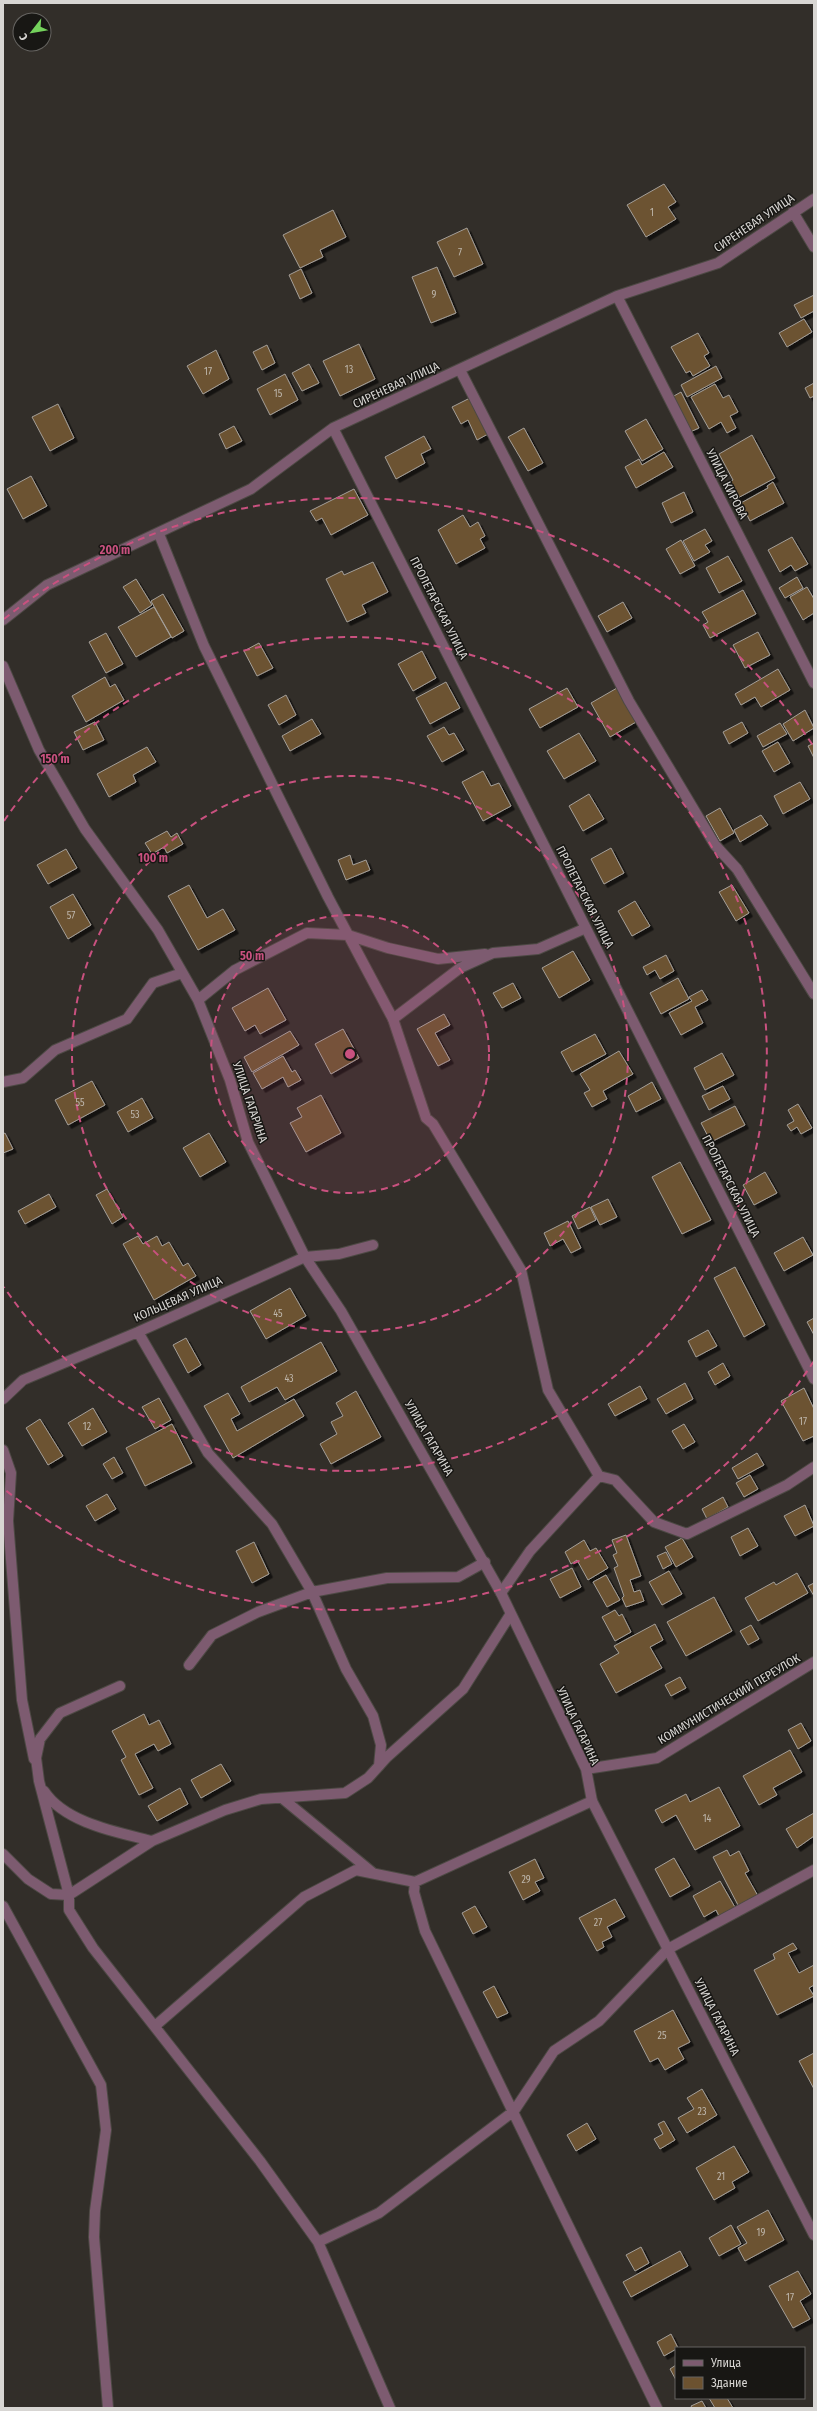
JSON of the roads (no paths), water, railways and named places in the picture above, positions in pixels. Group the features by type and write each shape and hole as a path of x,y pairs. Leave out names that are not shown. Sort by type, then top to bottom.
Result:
{"street":[{"name":"СИРЕНЕВАЯ УЛИЦА","path":"3,620 47,585 159,534 250,489 333,428 617,296 718,263 814,199"},
{"path":"793,212 814,247"},
{"name":"УЛИЦА КИРОВА","path":"617,296 814,683"},
{"path":"460,370 629,701 714,845 737,869 814,994"},
{"name":"ПРОЛЕТАРСКАЯ УЛИЦА","path":"333,428 814,1379"},
{"path":"159,534 204,646 348,935 393,1019 426,1118 433,1124 521,1270 548,1390 599,1476 615,1480 654,1522 687,1534 787,1485 814,1467"},
{"name":"УЛИЦА ГАГАРИНА","path":"3,666 39,750 85,829 158,930 198,1000 230,1080 248,1142 305,1257 341,1311 485,1562 586,1769 592,1801 814,2235"},
{"path":"198,1000 235,970 307,933 348,935 388,948 438,959 538,949 586,928"},
{"path":"393,1019 460,968 493,953"},
{"path":"3,1082 23,1078 55,1050 127,1019 153,983 182,973"},
{"name":"КОЛЬЦЕВАЯ УЛИЦА","path":"3,1399 23,1380 138,1332 305,1257 339,1254 373,1245"},
{"path":"138,1332 208,1453 272,1524 312,1592 346,1669 373,1716 381,1745 379,1766"},
{"path":"3,1450 11,1473 8,1521 22,1700 39,1781 69,1895 69,1910 93,1948 260,2161 318,2242 390,2408"},
{"path":"501,1593 530,1551 599,1476"},
{"path":"189,1665 212,1635 258,1612 312,1592 387,1578 458,1577 485,1562"},
{"path":"3,1854 28,1878 51,1894 69,1895 152,1842 225,1810 261,1799 344,1793 368,1778 379,1766 463,1690 510,1615"},
{"name":"КОММУНИСТИЧЕСКИЙ ПЕРЕУЛОК","path":"586,1769 657,1758 814,1662"},
{"path":"120,1686 60,1713 40,1739 36,1758 39,1781 52,1802 92,1825 152,1842"},
{"path":"282,1798 374,1874"},
{"path":"154,2026 304,1897 356,1870 415,1882 592,1801"},
{"path":"318,2242 379,2213 514,2112 554,2051 599,2021 668,1949 814,1870"},
{"path":"415,1882 414,1892 425,1931 657,2408"},
{"path":"3,1906 101,2085 106,2130 95,2211 94,2237 108,2408"}]}
